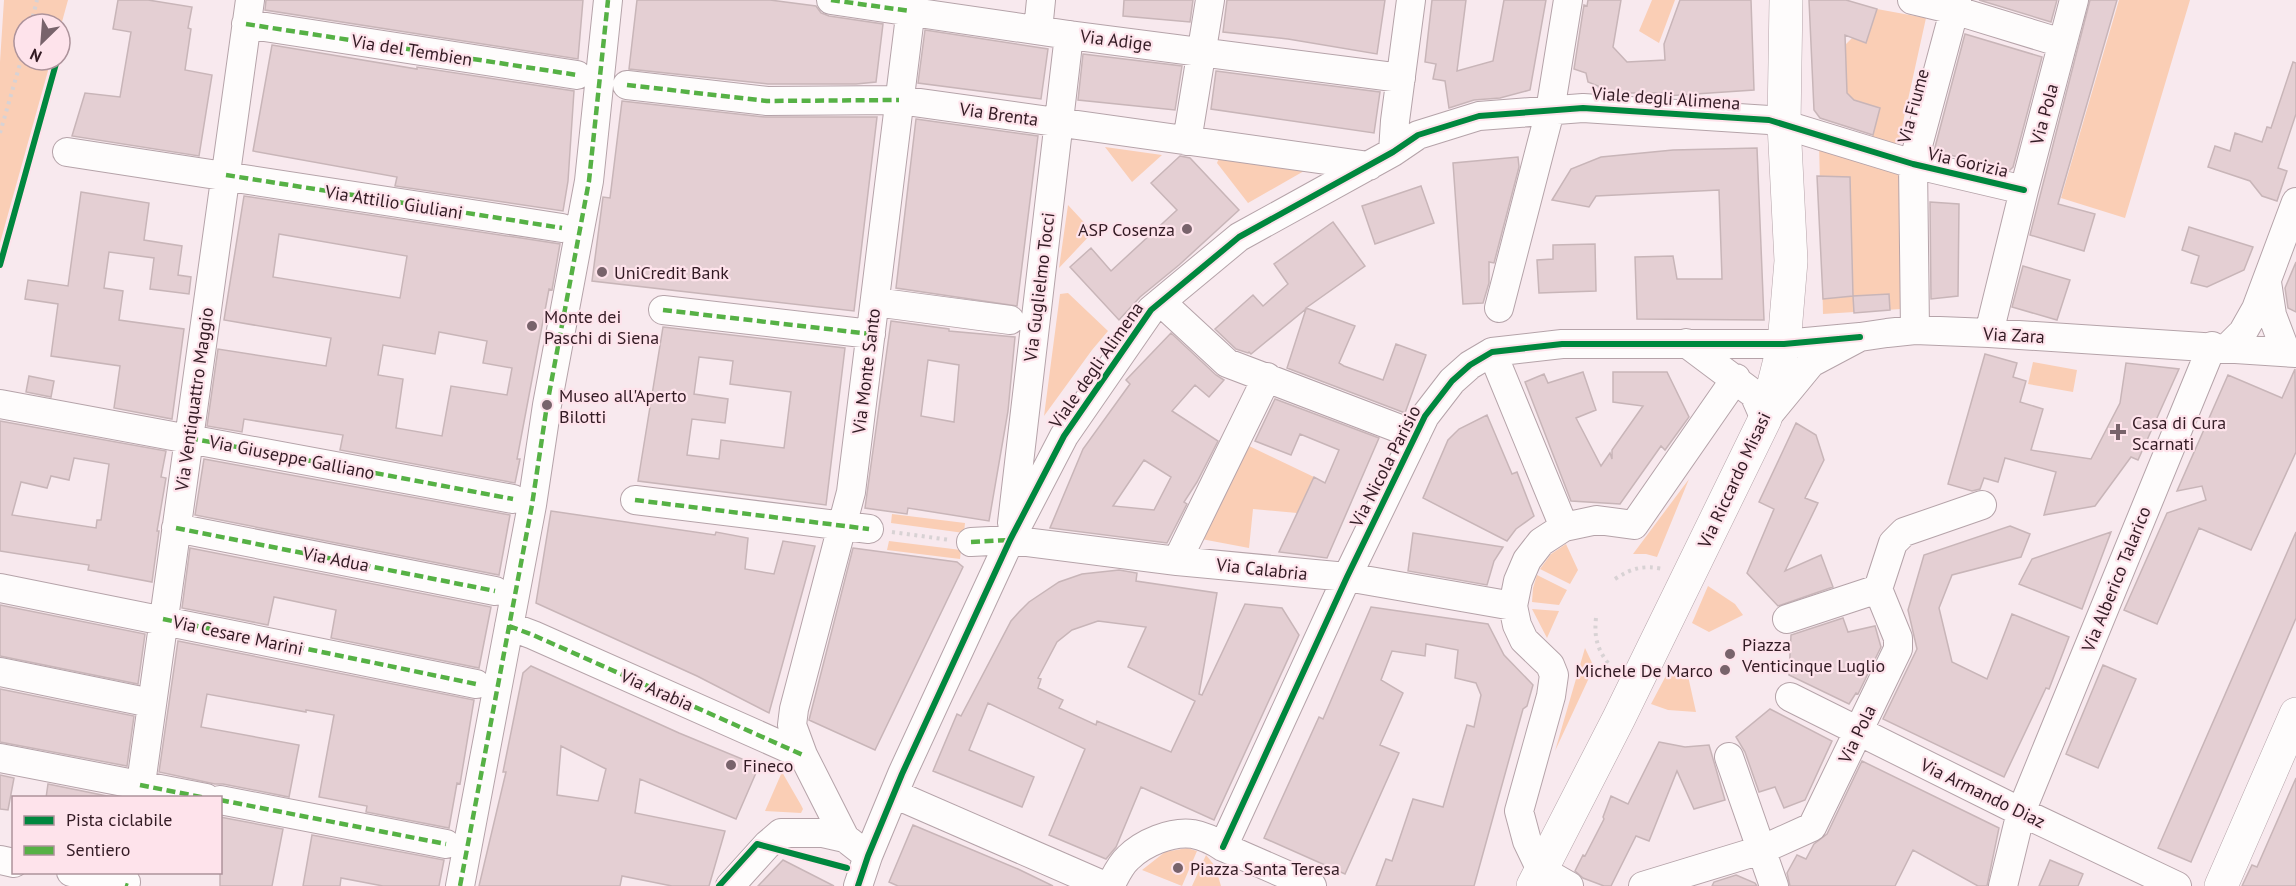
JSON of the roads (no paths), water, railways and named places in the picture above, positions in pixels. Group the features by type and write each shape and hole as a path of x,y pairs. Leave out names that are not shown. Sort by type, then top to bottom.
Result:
{"main road":[{"name":"Via Riccardo Misasi","path":"1537,878 1624,708 1766,419 1784,344 1791,261 1776,122 1786,0"},
{"path":"2221,886 2296,714"}],"street":[{"path":"460,886 532,505 547,405 589,181 608,0"},
{"name":"Via Adige","path":"831,0 911,5 1038,30 1401,78"},
{"path":"1038,30 1041,0"},
{"path":"1187,141 1210,0"},
{"path":"1381,159 1401,78 1411,0"},
{"path":"1499,308 1550,111 1568,0"},
{"path":"1912,0 1955,5 2062,44"},
{"name":"Via Pola","path":"1989,333 2074,0"},
{"name":"Via Monte Santo","path":"799,746 792,725 794,709 855,528 851,492 911,5"},
{"name":"Via Fiume","path":"1915,330 1913,164 1955,5"},
{"name":"Via del Tembien","path":"248,12 577,75"},
{"name":"Via Ventiquattro Maggio","path":"140,791 248,12"},
{"name":"Via Guglielmo Tocci","path":"1010,540 1069,34"},
{"name":"Via Brenta","path":"627,85 767,101 899,100 1187,141 1381,159"},
{"name":"Viale degli Alimena","path":"858,886 894,794 1010,540 1064,436 1151,310 1239,237 1381,159 1418,135 1479,116 1583,108 1776,122"},
{"name":"Via Gorizia","path":"1776,122 1913,164 2024,190"},
{"name":"Via Attilio Giuliani","path":"67,152 562,228"},
{"name":"Via Alberico Talarico","path":"2003,886 2020,812 2220,347 2243,332 2256,309 2292,212"},
{"path":"2266,280 2272,315 2291,353"},
{"path":"875,302 1010,320"},
{"path":"1161,302 1227,363 1416,435"},
{"path":"663,310 871,334"},
{"name":"Via Zara","path":"1766,419 1811,363 1860,337 1915,330 2291,353"},
{"name":"Via Nicola Parisio","path":"1223,847 1347,577 1425,416 1452,381 1470,364 1492,352 1562,344 1784,344 1860,337"},
{"path":"1686,343 1736,378 1754,394 1766,419"},
{"path":"1492,352 1564,527"},
{"path":"1177,561 1267,377"},
{"path":"1569,886 1537,878 1519,811 1551,696 1554,675 1550,665 1524,640 1517,625 1513,606 1518,581 1527,560 1541,542 1564,527 1597,520 1634,525 1736,378"},
{"name":"Via Giuseppe Galliano","path":"0,404 513,499"},
{"path":"635,500 855,528"},
{"path":"1787,619 1878,589 1893,543 1904,532 1982,505"},
{"name":"Via Adua","path":"176,528 495,591"},
{"name":"Via Calabria","path":"971,542 1010,540 1177,561 1347,577 1513,606"},
{"name":"Via Cesare Marini","path":"0,588 476,684"},
{"name":"Via Pola","path":"1643,886 1761,850 1812,827 1898,649 1898,638 1878,589"},
{"name":"Via Arabia","path":"509,627 799,746"},
{"path":"0,672 151,703"},
{"name":"Via Armando Diaz","path":"1790,698 2020,812 2177,886"},
{"path":"799,746 845,838"},
{"path":"1729,757 1774,886"},
{"path":"0,758 140,791 187,796"},
{"path":"894,794 1105,886"},
{"path":"222,800 446,843"},
{"path":"730,886 781,833 823,833 845,838 868,856"},
{"path":"1110,886 1126,859 1149,843 1174,835 1192,834 1210,839 1223,847 1312,886"},
{"path":"77,874 126,882"}],"place":[{"name":"ASP Cosenza","path":"1187,229"},
{"name":"UniCredit Bank","path":"602,272"},
{"name":"Monte dei Paschi di Siena","path":"532,326"},
{"name":"Museo all'Aperto Bilotti","path":"547,405"},
{"name":"Casa di Cura Scarnati","path":"2118,432"},
{"name":"Piazza Venticinque Luglio","path":"1730,654"},
{"name":"Michele De Marco","path":"1725,670"},
{"name":"Fineco","path":"731,765"},
{"name":"Piazza Santa Teresa","path":"1178,868"}]}
